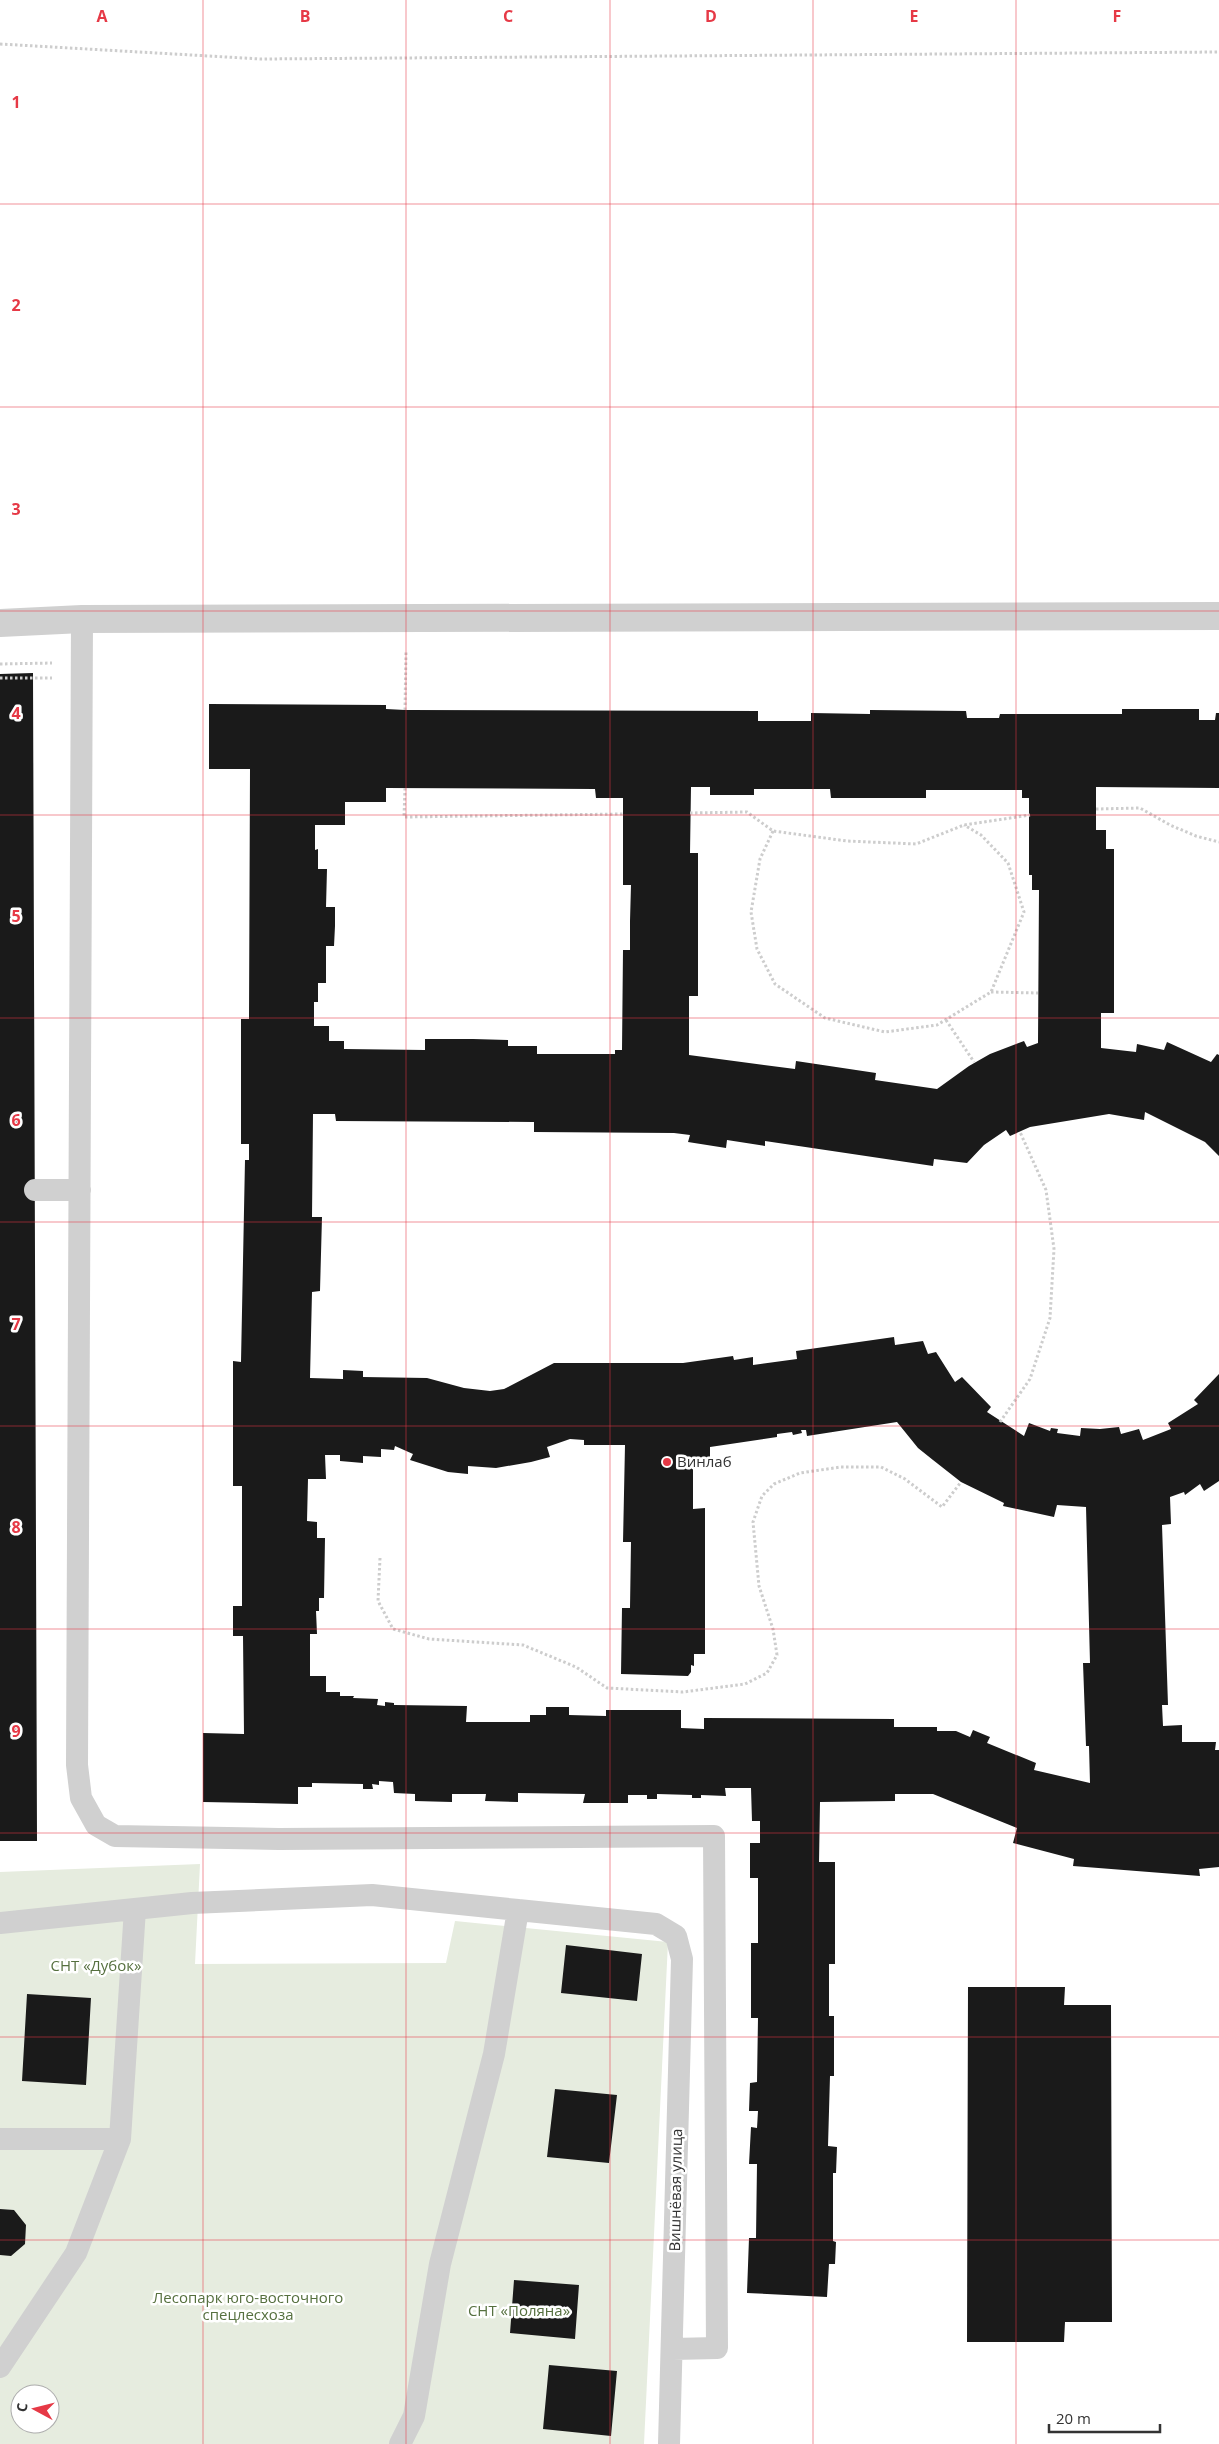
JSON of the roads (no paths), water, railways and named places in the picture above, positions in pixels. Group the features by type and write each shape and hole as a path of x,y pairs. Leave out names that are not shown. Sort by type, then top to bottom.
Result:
{"street":[{"path":"0,623 82,619 406,617 1219,616"}],"lane":[{"path":"82,619 77,1765 81,1798 96,1825 116,1836 279,1839 714,1836 717,2348 673,2349"},
{"path":"35,1190 80,1190"},
{"path":"0,1923 192,1903 372,1895 518,1910 494,2054 440,2264 414,2416 400,2444"},
{"path":"0,2367 76,2253 120,2139 135,1909"},
{"name":"Вишнёвая улица","path":"518,1910 656,1924 676,1936 682,1958 669,2444"},
{"path":"0,2139 120,2139"}],"place":[{"name":"Винлаб","path":"667,1462"}],"park label":[{"name":"СНТ «Дубок»","path":"96,1966"},
{"name":"Лесопарк юго-восточного спецлесхоза","path":"248,2306"},
{"name":"СНТ «Поляна»","path":"519,2311"}]}
